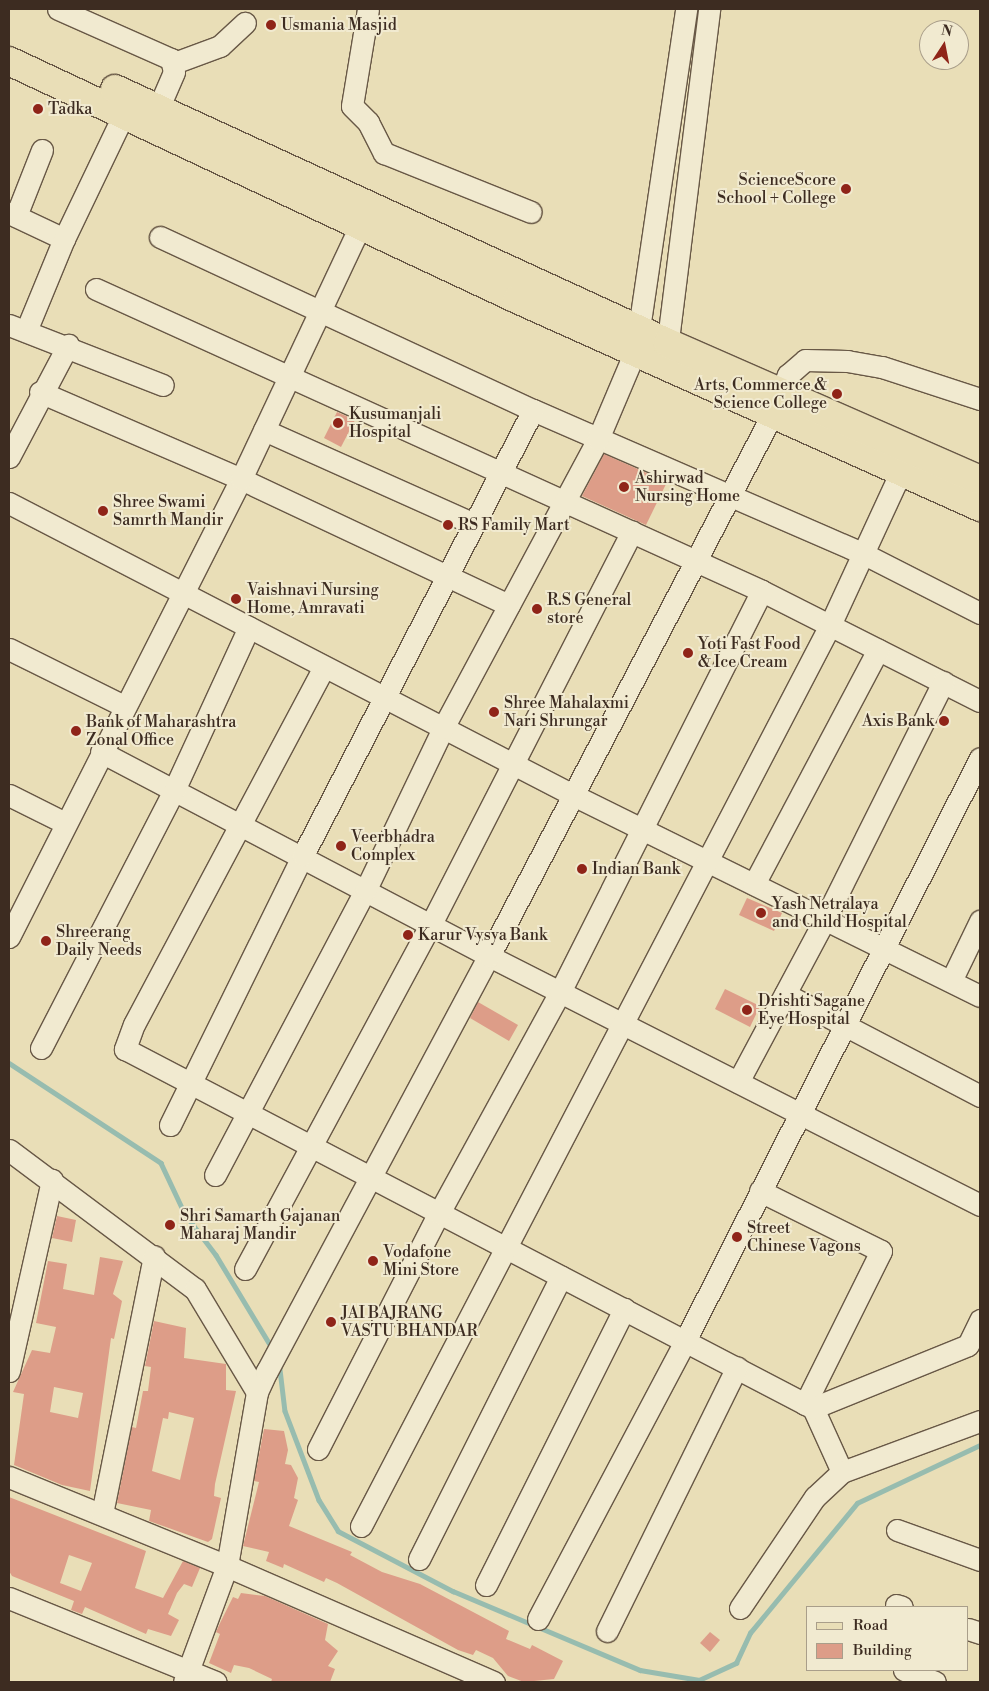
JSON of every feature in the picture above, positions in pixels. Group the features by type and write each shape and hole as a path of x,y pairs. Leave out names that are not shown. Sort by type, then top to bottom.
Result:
{"main road":[{"path":"9,41 158,109 365,215"},
{"path":"9,61 124,114 365,215 667,353 778,400 980,480"},
{"path":"778,400 901,471 980,506"}],"street":[{"path":"58,9 174,63 220,46 245,23"},
{"path":"368,9 352,106 368,122 384,153 531,212"},
{"path":"215,1175 366,889 443,728 598,439 638,339 686,9"},
{"path":"667,353 709,9"},
{"path":"158,109 174,72 174,63"},
{"path":"124,114 64,239 17,328 68,345 163,385"},
{"path":"42,150 12,214 64,239"},
{"path":"666,153 691,155"},
{"path":"9,937 15,910 65,824 181,592 241,479 365,215"},
{"path":"160,237 320,313 533,410 864,554 980,612"},
{"path":"96,289 566,500 695,563 762,591 980,701"},
{"path":"9,457 40,392 68,345"},
{"path":"185,1677 227,1566 257,1392 490,956 572,794 695,563 797,365 823,358 882,367 980,400"},
{"path":"40,392 241,479 509,605"},
{"path":"170,1126 303,855 472,523 533,410"},
{"path":"264,430 472,523"},
{"path":"361,1526 704,860 830,625 901,471"},
{"path":"9,503 572,794 980,996"},
{"path":"245,1269 431,924 632,531"},
{"path":"318,1448 439,1213 560,992 640,828 762,591"},
{"path":"41,1048 175,788 249,627"},
{"path":"9,649 124,706"},
{"path":"754,884 878,650"},
{"path":"324,667 124,1044 125,1049 809,1406 842,1472"},
{"path":"738,1082 825,919 942,682"},
{"path":"100,752 175,788 620,1023 980,1205"},
{"path":"538,1618 685,1341 798,1113 980,758"},
{"path":"9,795 65,824"},
{"path":"951,981 980,922"},
{"path":"785,994 980,1096"},
{"path":"9,1150 154,1256 195,1289 257,1392"},
{"path":"9,1371 52,1180"},
{"path":"760,1191 881,1250 809,1406"},
{"path":"102,1514 154,1256"},
{"path":"419,1559 561,1277"},
{"path":"486,1584 624,1309"},
{"path":"809,1406 968,1345 980,1320"},
{"path":"607,1631 737,1368"},
{"path":"740,1608 815,1497 842,1472 980,1421"},
{"path":"9,1476 227,1566 494,1682"},
{"path":"897,1530 980,1560"},
{"path":"9,1598 185,1677 216,1682"},
{"path":"907,1671 935,1682"}],"building":[{"path":"337,412 355,420 341,447 324,438"},
{"path":"604,454 667,482 646,525 582,496"},
{"path":"747,898 782,913 774,931 739,915"},
{"path":"725,989 760,1006 750,1027 715,1009"},
{"path":"478,1002 518,1025 509,1041 470,1018"},
{"path":"57,1216 76,1220 72,1242 52,1238"},
{"path":"100,1257 123,1261 113,1294 122,1301 114,1339 111,1338 90,1491 62,1485 14,1465 24,1394 13,1392 32,1350 50,1353 56,1327 36,1323 48,1261 67,1264 63,1289 94,1295","holes":["54,1387 83,1393 78,1418 50,1412"]},
{"path":"154,1321 186,1328 184,1358 226,1364 226,1390 236,1391 215,1484 214,1496 221,1498 212,1539 208,1542 149,1521 151,1510 117,1503 132,1427 136,1428 143,1391 148,1391 151,1367 145,1366","holes":["169,1412 194,1418 180,1480 152,1471 163,1418 168,1419"]},
{"path":"264,1429 284,1431 288,1450 285,1464 291,1465 298,1478 294,1498 298,1500 289,1526 352,1552 350,1555 382,1572 420,1584 509,1631 506,1639 530,1649 532,1645 563,1661 554,1679 524,1682 508,1676 493,1658 476,1650 473,1655 458,1650 337,1583 326,1578 324,1582 284,1564 283,1568 266,1561 269,1552 243,1546 259,1482 254,1481"},
{"path":"9,1497 146,1551 135,1588 163,1598 183,1561 200,1568 192,1587 184,1584 177,1593 168,1614 179,1620 171,1636 148,1629 146,1634 85,1607 82,1614 71,1610 74,1601 12,1576 9,1571","holes":["69,1555 92,1563 81,1591 60,1583"]},
{"path":"241,1593 265,1596 328,1624 325,1640 338,1651 328,1666 335,1669 330,1682 271,1682 272,1679 249,1668 234,1665 231,1673 209,1663 220,1634 216,1632 221,1621 233,1597 238,1599"},
{"path":"710,1632 720,1640 710,1652 700,1643"}],"waterway":[{"path":"9,1063 161,1163 185,1214 216,1255 272,1348"},
{"path":"279,1361 285,1411 319,1500 338,1531 453,1591 640,1670 699,1680 736,1663 750,1633 857,1503 980,1445"}],"place":[{"name":"Usmania Masjid","path":"271,25"},
{"name":"Tadka","path":"38,109"},
{"name":"ScienceScore School + College","path":"846,189"},
{"name":"Arts, Commerce & Science College","path":"837,394"},
{"name":"Kusumanjali Hospital","path":"338,423"},
{"name":"Ashirwad Nursing Home","path":"624,487"},
{"name":"Shree Swami Samrth Mandir","path":"103,511"},
{"name":"RS Family Mart","path":"448,525"},
{"name":"Vaishnavi Nursing Home, Amravati","path":"236,599"},
{"name":"R.S General store","path":"537,609"},
{"name":"Yoti Fast Food & Ice Cream","path":"688,653"},
{"name":"Shree Mahalaxmi Nari Shrungar","path":"494,712"},
{"name":"Axis Bank","path":"944,721"},
{"name":"Bank of Maharashtra Zonal Office","path":"76,731"},
{"name":"Veerbhadra Complex","path":"341,846"},
{"name":"Indian Bank","path":"582,869"},
{"name":"Yash Netralaya and Child Hospital","path":"761,913"},
{"name":"Karur Vysya Bank","path":"408,935"},
{"name":"Shreerang Daily Needs","path":"46,941"},
{"name":"Drishti Sagane Eye Hospital","path":"747,1010"},
{"name":"Shri Samarth Gajanan Maharaj Mandir","path":"170,1225"},
{"name":"Street Chinese Vagons","path":"737,1237"},
{"name":"Vodafone Mini Store","path":"373,1261"},
{"name":"JAI BAJRANG VASTU BHANDAR","path":"331,1322"}]}
